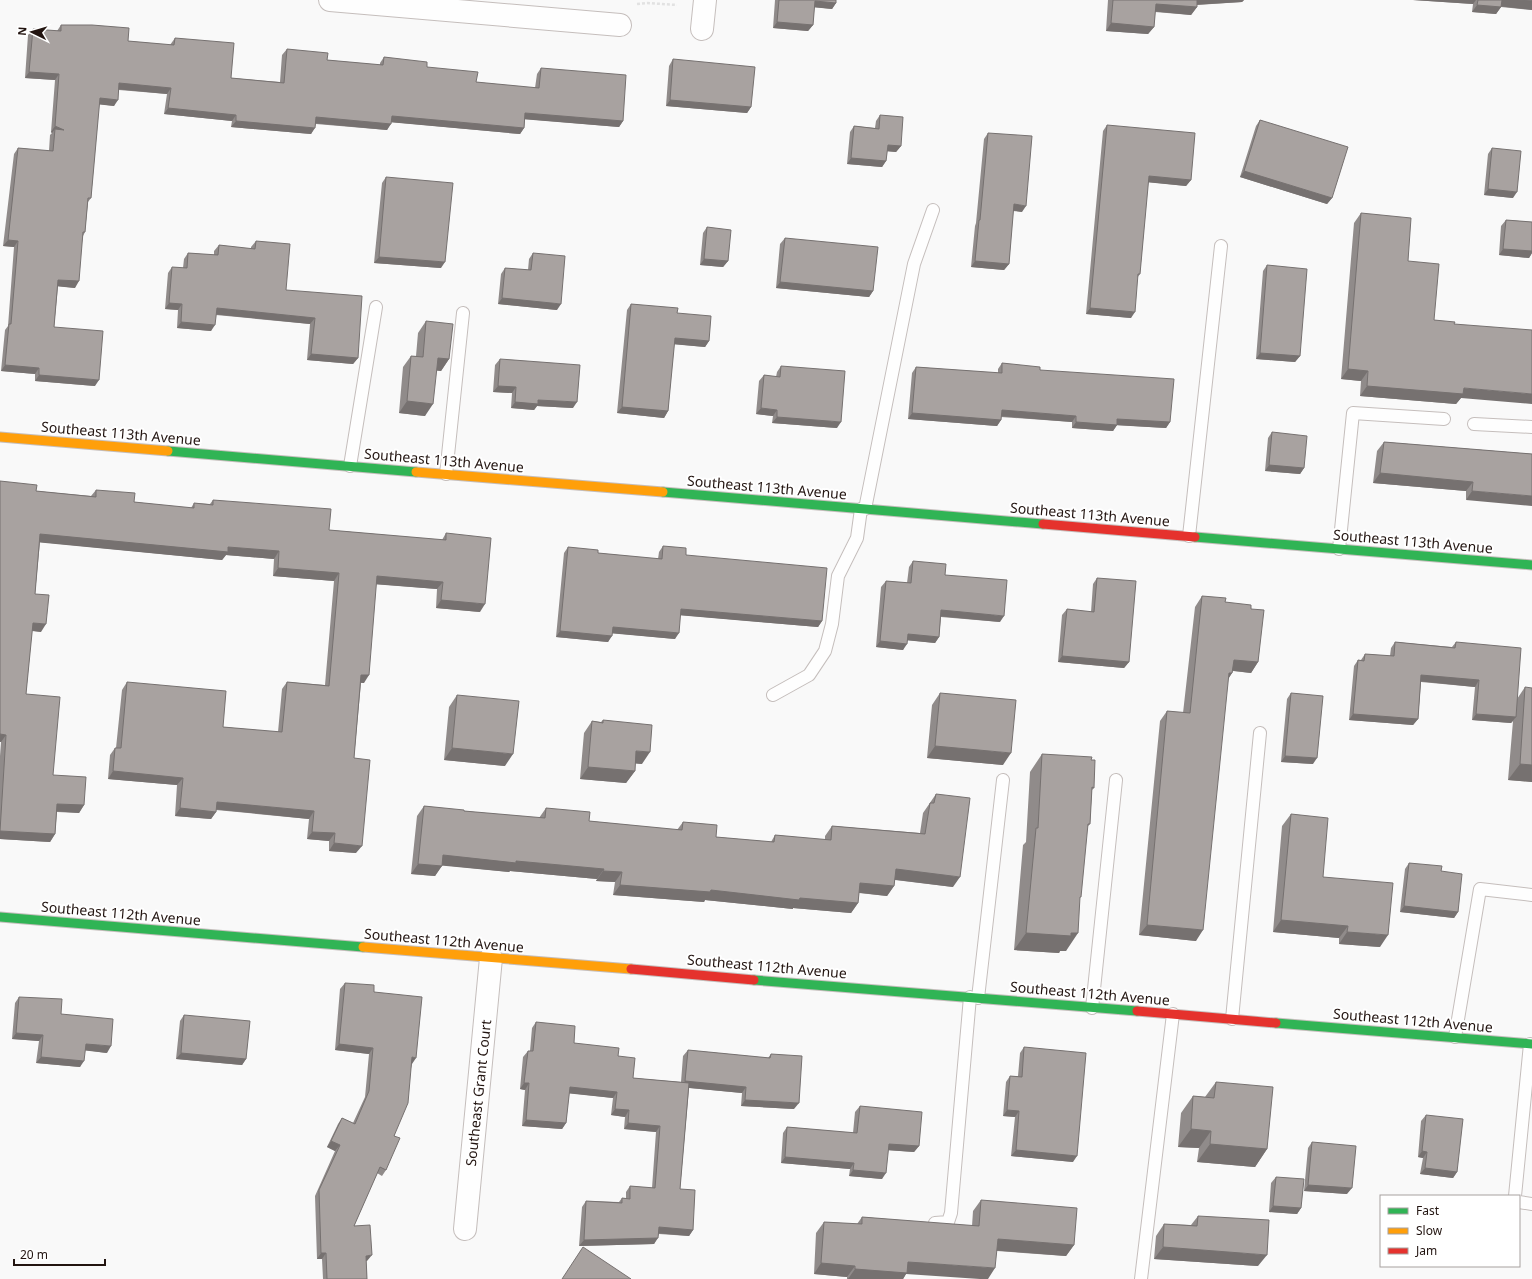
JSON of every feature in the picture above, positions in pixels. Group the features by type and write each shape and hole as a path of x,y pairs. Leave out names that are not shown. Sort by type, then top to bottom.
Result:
{"street":[{"path":"330,0 620,25"},
{"name":"Southeast 113th Avenue","path":"0,437 1532,565"},
{"name":"Southeast 112th Avenue","path":"0,917 1531,1044"},
{"name":"Southeast Grant Court","path":"464,1229 491,958"}],"lane":[{"path":"773,695 810,675 825,651 832,624 838,576 857,538 914,264 933,210"},
{"path":"1190,536 1221,246"},
{"path":"350,466 376,307"},
{"path":"446,474 463,312"},
{"path":"1339,548 1352,413 1444,419"},
{"path":"1474,424 1532,427"},
{"path":"1232,1019 1260,733"},
{"path":"935,1223 948,1222 951,1213 974,998 1002,780"},
{"path":"1092,1008 1116,780"},
{"path":"1455,1037 1480,889 1532,895"},
{"path":"1141,1279 1173,1014"},
{"path":"1515,1195 1531,1044"},
{"path":"1520,1202 1532,1204"}],"path":[{"path":"620,25 628,7 640,3 703,12"}],"building":[{"path":"779,0 836,0 836,3 815,1 813,25 777,22"},
{"path":"1113,0 1197,0 1197,7 1156,4 1154,27 1111,23"},
{"path":"1478,0 1502,0 1501,7 1477,5"},
{"path":"61,25 92,25 129,28 128,41 174,45 175,38 234,43 231,78 284,83 287,49 328,53 327,60 383,65 384,57 427,62 427,67 478,72 476,82 539,88 541,68 626,75 623,121 525,113 524,128 392,116 391,124 316,117 315,128 236,121 236,115 168,108 171,88 119,83 118,100 100,98 91,198 88,198 85,232 83,232 79,281 58,280 54,327 103,331 99,380 39,375 39,368 5,365 9,324 11,324 18,241 8,240 18,148 53,151 55,129 64,130 55,126 59,74 29,72 33,29 61,31"},
{"path":"673,59 755,67 751,107 670,100"},
{"path":"880,115 903,117 901,146 888,145 886,161 851,158 854,126 879,129"},
{"path":"1260,120 1348,147 1332,198 1244,171"},
{"path":"1107,125 1195,133 1191,180 1149,176 1135,312 1090,308"},
{"path":"988,133 1032,136 1026,206 1014,204 1009,264 975,261"},
{"path":"1492,148 1521,151 1517,192 1488,189"},
{"path":"386,177 453,183 445,262 379,257"},
{"path":"1361,213 1411,218 1408,261 1439,264 1434,320 1455,322 1454,324 1532,330 1532,394 1464,388 1463,394 1367,386 1368,371 1348,369"},
{"path":"1506,220 1532,222 1532,251 1503,249"},
{"path":"707,227 731,230 728,261 704,259"},
{"path":"785,238 878,247 873,291 780,282"},
{"path":"256,241 290,244 286,290 362,296 358,358 311,354 315,318 217,308 215,325 181,322 182,304 169,303 172,267 187,268 188,253 218,255 219,245 255,249"},
{"path":"533,253 565,256 561,304 502,298 505,268 531,270"},
{"path":"1267,265 1307,269 1300,356 1260,353"},
{"path":"631,304 678,308 677,313 711,316 709,341 675,338 668,411 622,407"},
{"path":"426,321 453,324 449,359 438,358 433,404 407,401 411,356 423,357"},
{"path":"500,359 580,365 577,402 538,400 538,404 515,402 516,387 498,386"},
{"path":"1002,363 1040,367 1040,370 1174,379 1170,422 1117,419 1117,425 1076,422 1076,416 1002,410 1001,420 912,413 916,367 1002,373"},
{"path":"781,366 845,371 841,422 777,417 777,410 761,408 764,375 780,377"},
{"path":"1272,432 1307,436 1304,468 1269,465"},
{"path":"1384,442 1532,454 1532,496 1472,491 1473,482 1380,473"},
{"path":"0,481 37,485 36,491 96,497 96,490 135,493 134,502 194,508 194,503 213,505 213,500 331,509 329,530 446,540 446,533 491,538 485,604 441,600 443,582 377,576 369,675 361,675 354,758 370,760 362,846 334,843 335,833 312,832 314,811 217,802 216,812 180,808 183,778 113,771 115,748 121,748 127,682 226,691 223,727 282,732 287,682 329,686 339,573 278,568 279,551 228,547 228,552 40,534 35,594 49,595 46,624 33,623 26,694 60,697 53,775 86,777 84,805 57,804 55,834 0,831 6,735 0,734"},
{"path":"663,546 686,548 686,555 827,568 822,621 681,609 679,633 613,627 612,636 560,631 568,547 598,550 598,553 662,559"},
{"path":"913,561 946,564 945,575 1007,580 1004,616 941,610 939,637 908,634 907,644 880,641 886,581 911,583"},
{"path":"1097,578 1136,581 1129,662 1062,656 1067,609 1094,612"},
{"path":"1202,596 1226,598 1225,602 1251,605 1251,609 1264,610 1258,662 1234,660 1232,673 1229,673 1203,930 1147,925 1167,711 1190,713"},
{"path":"1395,642 1455,648 1456,642 1521,648 1516,717 1476,714 1479,680 1421,675 1418,719 1353,714 1358,660 1364,661 1365,654 1394,656"},
{"path":"1525,687 1532,688 1532,765 1520,764"},
{"path":"940,693 1016,700 1011,753 935,746"},
{"path":"1291,693 1323,696 1317,758 1285,756"},
{"path":"457,695 519,701 513,754 452,748"},
{"path":"603,720 652,725 650,752 636,751 635,771 588,767 592,721 603,723"},
{"path":"1042,754 1092,757 1091,760 1095,760 1094,788 1092,787 1090,824 1088,824 1080,897 1078,933 1071,933 1071,936 1026,933 1036,828 1038,828"},
{"path":"936,794 970,798 960,877 896,869 894,886 860,883 858,903 800,898 799,900 711,890 710,892 620,885 622,872 516,861 516,863 443,855 442,866 418,864 424,806 545,818 546,808 590,812 589,821 682,830 683,822 717,825 716,837 774,842 775,835 831,840 832,826 925,834 930,803 934,803"},
{"path":"1291,814 1328,818 1323,877 1393,883 1388,935 1347,932 1348,926 1281,920"},
{"path":"1409,863 1442,866 1441,871 1462,874 1458,912 1404,906"},
{"path":"345,983 374,985 374,992 422,997 416,1058 412,1057 408,1103 394,1136 400,1138 386,1170 380,1167 354,1226 370,1225 372,1255 366,1256 367,1279 327,1279 326,1253 321,1253 319,1190 340,1145 331,1141 342,1118 355,1124 369,1091 373,1048 339,1044"},
{"path":"19,997 62,999 61,1014 113,1019 111,1046 86,1044 84,1061 41,1057 43,1035 16,1033"},
{"path":"184,1015 250,1021 246,1059 181,1053"},
{"path":"536,1022 575,1026 574,1043 619,1048 618,1056 635,1058 633,1078 689,1083 680,1189 695,1190 693,1230 659,1227 658,1238 584,1240 586,1201 622,1203 622,1198 630,1199 630,1186 655,1188 660,1126 628,1123 629,1110 615,1109 617,1092 570,1087 566,1123 526,1120 529,1083 524,1083 528,1051 533,1051"},
{"path":"1024,1047 1086,1053 1077,1156 1016,1150 1019,1111 1007,1110 1010,1076 1022,1077"},
{"path":"688,1050 770,1058 771,1054 802,1056 799,1103 745,1100 746,1087 685,1081"},
{"path":"1216,1082 1273,1087 1267,1149 1210,1144 1211,1131 1191,1129 1193,1096 1214,1098"},
{"path":"860,1106 922,1112 919,1146 889,1144 886,1173 853,1170 854,1163 785,1157 787,1127 857,1133"},
{"path":"1426,1115 1463,1119 1457,1172 1425,1168 1427,1152 1422,1151"},
{"path":"1312,1142 1356,1146 1352,1188 1308,1185"},
{"path":"1276,1177 1304,1179 1301,1208 1273,1206"},
{"path":"981,1200 1077,1208 1074,1245 998,1239 995,1268 908,1262 907,1273 855,1269 855,1266 821,1263 824,1222 862,1224 862,1217 979,1226"},
{"path":"1198,1216 1269,1220 1267,1255 1163,1247 1164,1224 1197,1226"},
{"path":"583,1247 631,1279 562,1279"}],"traffic: fast":[{"path":"168,451 416,472"},
{"path":"663,492 1043,524"},
{"path":"1195,537 1532,565"},
{"path":"0,917 363,947"},
{"path":"754,980 1137,1011"},
{"path":"1276,1023 1532,1044"}],"traffic: slow":[{"path":"0,437 168,451"},
{"path":"416,472 663,492"},
{"path":"363,947 631,969"}],"traffic: jam":[{"path":"1043,524 1195,537"},
{"path":"631,969 754,980"},
{"path":"1137,1011 1276,1023"}]}
